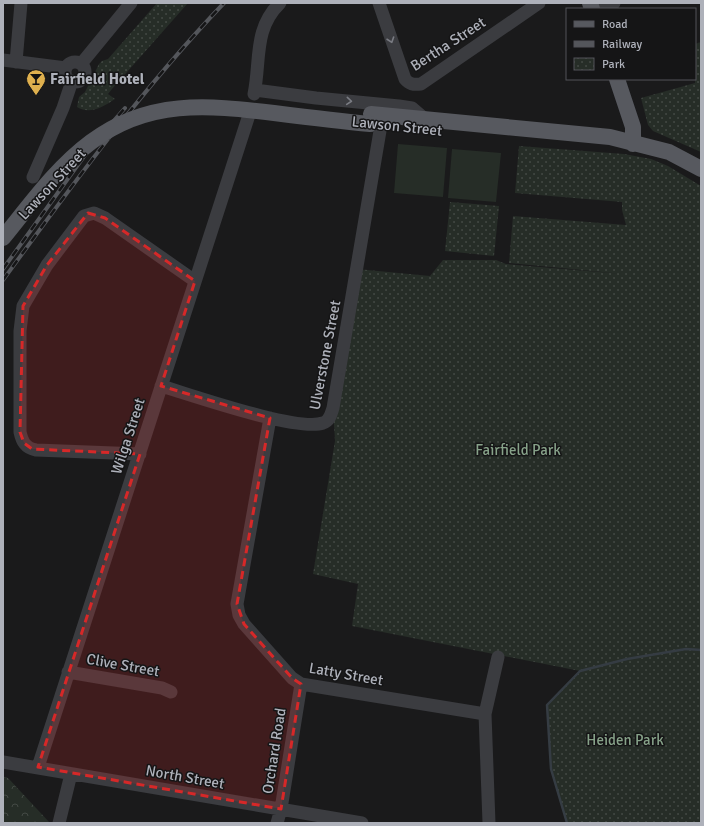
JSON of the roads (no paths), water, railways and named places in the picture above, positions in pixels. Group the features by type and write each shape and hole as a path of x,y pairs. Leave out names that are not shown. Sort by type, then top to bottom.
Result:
{"main road":[{"path":"617,80 633,127 633,144 649,146 669,152 701,168"},
{"name":"Lawson Street","path":"3,223 46,170 80,137 107,120 131,109 156,102 191,96 219,96 374,121 426,120 610,137 633,144"},
{"name":"Lawson Street","path":"3,238 70,160 91,142 122,124 140,117 186,107 217,107 374,121 609,145 633,144"}],"street":[{"path":"16,62 21,3"},
{"path":"81,64 131,3"},
{"name":"Lawson Street","path":"280,3 267,17 264,25 259,49 254,92 412,108 426,120"},
{"name":"Bertha Street","path":"379,3 404,79 408,83 414,85 421,84 539,3"},
{"path":"601,8 614,3"},
{"path":"3,60 66,68 74,62 81,64 85,71 84,77 79,81 72,81 66,74 66,68"},
{"path":"33,177 63,108 72,81"},
{"name":"Wilga Street","path":"38,767 249,115"},
{"name":"Ulverstone Street","path":"161,386 270,418 311,424 322,424 327,422 330,417 336,393 374,121"},
{"path":"140,454 36,450 28,448 24,443 20,432 20,330 23,306 47,265 78,223 88,214 94,213 105,218 195,281"},
{"name":"Latty Street","path":"270,418 237,604 239,615 252,633 292,678 301,684 485,714"},
{"path":"489,823 485,714 498,657"},
{"name":"Clive Street","path":"68,672 162,688 171,692"},
{"name":"Orchard Road","path":"277,823 281,810 301,684"},
{"name":"North Street","path":"3,762 362,823"},
{"path":"59,823 71,774"}],"waterway":[{"path":"567,823 551,769 547,705 580,671 627,659 686,649 701,650"}],"railway":[{"path":"3,280 136,103 224,3"},
{"path":"3,269 90,148 125,108"}],"place":[{"name":"Fairfield Hotel","path":"36,96"}],"park label":[{"name":"Fairfield Park","path":"518,450"},
{"name":"Heiden Park","path":"625,740"}]}
